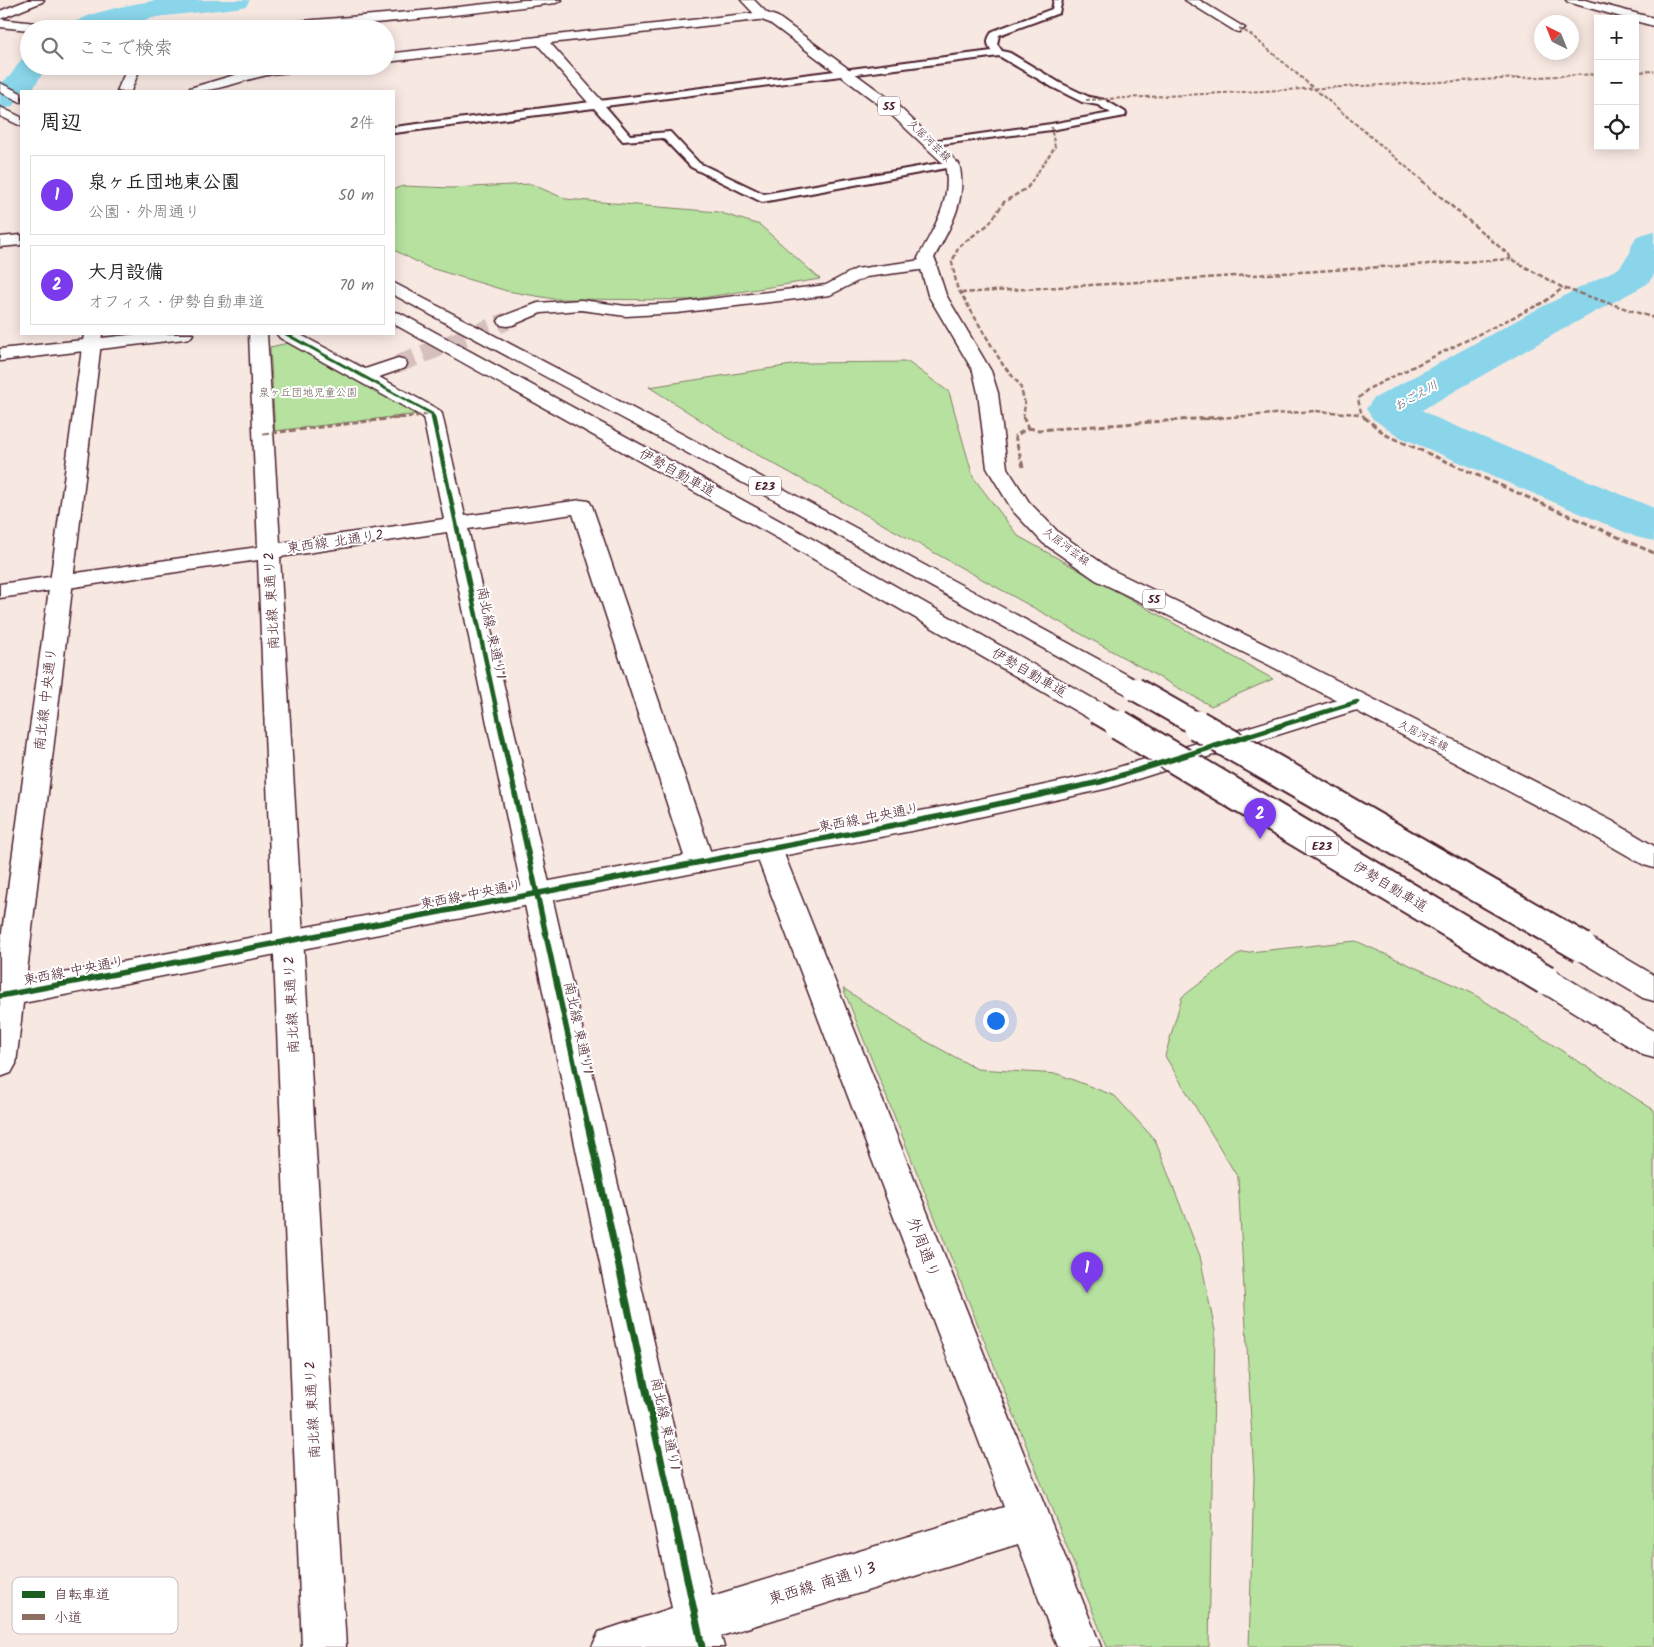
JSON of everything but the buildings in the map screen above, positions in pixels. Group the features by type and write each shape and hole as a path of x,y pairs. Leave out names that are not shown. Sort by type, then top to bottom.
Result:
{"main road":[{"path":"0,15 38,0"},
{"path":"370,20 556,0"},
{"name":"久居河芸線","path":"747,0 764,16 774,20 890,106 952,164 955,180 954,200 926,258 937,295 982,371 988,393 997,468 1010,490 1035,522 1051,538 1104,575 1278,660 1602,828 1654,858"},
{"path":"1191,0 1239,28"},
{"path":"1572,0 1654,22"},
{"path":"395,57 764,16"},
{"path":"0,24 20,26"},
{"path":"541,42 597,104"},
{"path":"124,90 131,75"},
{"path":"198,90 249,75"},
{"path":"0,87 20,97"},
{"path":"0,111 20,121"},
{"path":"0,242 20,240"},
{"path":"507,321 538,308 581,305 626,311 677,308 830,290 862,273 929,264"},
{"name":"E23","path":"395,289 718,460 1134,689 1654,990"},
{"name":"伊勢自動車道","path":"395,319 778,529 1097,712 1654,1046"},
{"path":"0,355 92,339 166,335"},
{"name":"南北線 東通り2","path":"258,335 324,1647"},
{"path":"288,335 364,376 398,364"},
{"name":"南北線 中央通り","path":"0,1064 10,912 61,582 92,339"},
{"name":"南北線 東通り1","path":"364,376 432,414 699,1635"},
{"name":"東西線 北通り2","path":"0,591 581,506 700,862"},
{"name":"東西線 中央通り","path":"4,996 947,815 1100,782 1357,702"},
{"name":"外周通り","path":"768,849 1080,1647"},
{"name":"東西線 南通り3","path":"614,1647 699,1635 1029,1520"}],"lane":[{"path":"999,53 992,44 992,39 996,33 1056,10 1058,0"},
{"path":"395,130 999,53 1007,55 1056,85 1086,100 1101,102 1120,114 1051,127 931,144"},
{"path":"597,104 628,139 666,134 695,165 762,198 952,164"}],"green space":[{"path":"531,184 566,199 718,212 760,225 820,279 689,300 554,299 507,291 427,267 395,251 395,189 403,186 452,188"},
{"name":"泉ヶ丘団地児童公園","path":"288,343 418,414 275,431 270,347"},
{"path":"908,362 949,392 973,477 1018,536 1273,679 1211,706 738,444 649,387 805,363"},
{"path":"1356,941 1472,993 1654,1110 1654,1647 1249,1647 1254,1477 1238,1178 1165,1056 1182,997 1240,953"},
{"path":"843,988 911,1033 977,1069 1058,1074 1115,1096 1155,1140 1200,1256 1215,1331 1209,1647 1107,1647"}],"waterway":[{"path":"106,20 157,8 236,0"},
{"path":"0,100 22,82 26,75"},
{"name":"おごえ川","path":"1654,243 1651,244 1649,254 1633,276 1545,322 1389,409 1417,427 1654,526"}],"tunnel":[{"path":"398,364 507,321"}],"marked path":[{"path":"1239,28 1250,34 1509,255 1511,259 1563,288 1654,318"},
{"path":"1639,72 1654,71"},
{"path":"1086,100 1594,74"},
{"path":"1023,467 1015,436 1028,428 1023,419 1025,404 1020,385 1003,365 957,287 952,262 959,246 989,224 1004,202 1027,188 1055,147 1051,127"},
{"path":"961,293 1511,259"},
{"path":"1563,288 1544,302 1368,389 1358,399 1361,412 1366,421 1386,435 1654,553"},
{"path":"1028,428 1039,430 1315,411 1360,414"},
{"path":"263,434 432,414"}],"cycle path":[{"path":"288,335 432,414 702,1647"},
{"path":"0,996 947,815 1100,782 1357,702"}],"place":[{"name":"大月設備","path":"1260,839"},
{"name":"泉ヶ丘団地東公園","path":"1087,1293"}]}
